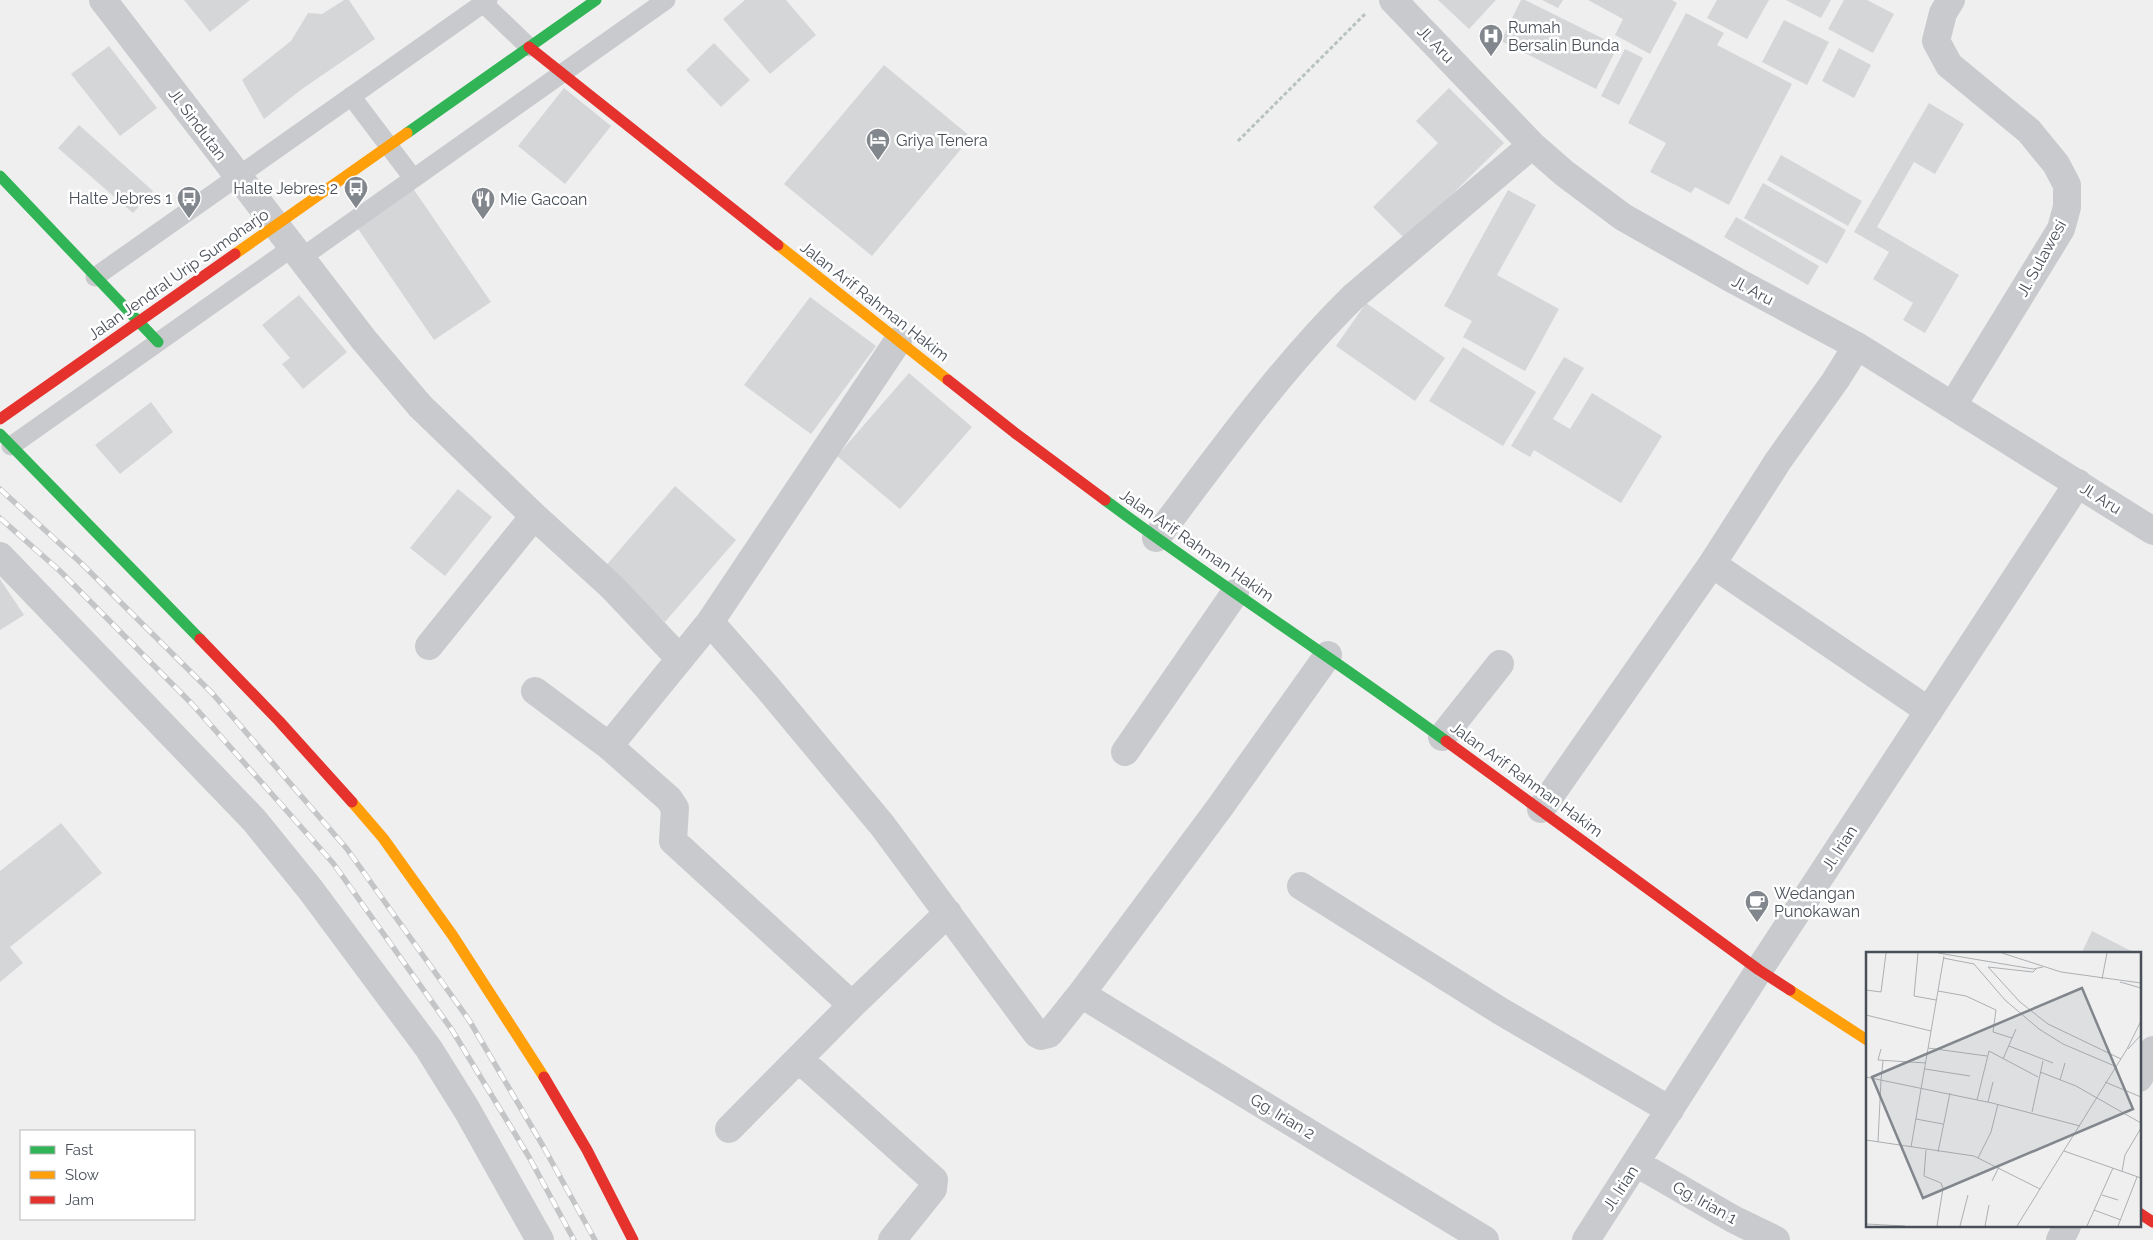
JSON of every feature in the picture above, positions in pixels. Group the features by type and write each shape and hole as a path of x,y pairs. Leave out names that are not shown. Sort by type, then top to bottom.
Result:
{"main road":[{"name":"Jalan Jendral Urip Sumoharjo","path":"0,419 596,0"},
{"name":"Jalan Arif Rahman Hakim","path":"529,47 1015,433 1156,538 1328,655 1759,970 1866,1039"},
{"path":"0,176 158,342"},
{"path":"6,440 279,721 369,821 457,941 524,1042 570,1120 633,1240"},
{"path":"2140,1214 2153,1222"}],"street":[{"name":"Jl. Sindutan","path":"103,0 364,340 420,406 534,516 612,587 680,659"},
{"name":"Jl. Sulawesi","path":"1951,0 1943,13 1936,41 1949,65 2029,132 2056,164 2067,185 2067,207 2061,229 1953,405"},
{"name":"Jl. Aru","path":"1382,4 1532,145 1564,173 1623,217 1857,346 2153,530"},
{"path":"1156,538 1273,384 1329,321 1353,297 1532,145"},
{"path":"608,746 710,622 898,340"},
{"path":"1541,809 1712,564 1778,461 1835,381 1857,346"},
{"name":"Jl. Irian","path":"1586,1240 1759,970 2078,483"},
{"path":"429,646 534,516"},
{"path":"0,556 254,820 310,889 429,1049 471,1118 540,1240"},
{"path":"1712,564 1929,711"},
{"path":"1125,752 1235,593"},
{"path":"710,622 870,810 1037,1034 1041,1036 1047,1035 1081,994 1220,807 1328,655"},
{"path":"1442,738 1500,664"},
{"path":"535,691 608,746 674,805 674,841 852,1005"},
{"path":"1301,886 1502,1012 1670,1110"},
{"path":"729,1129 852,1005 948,913"},
{"name":"Gg. Irian 2","path":"1081,994 1485,1240"},
{"path":"2140,1076 2153,1050"},
{"path":"799,1059 934,1180 933,1189 892,1240"},
{"name":"Gg. Irian 1","path":"1636,1163 1733,1219 1776,1240"},
{"path":"2060,1240 2066,1228"}],"lane":[{"path":"6,440 77,400 158,342 413,178 666,0"},
{"path":"94,276 486,1 529,47"},
{"path":"351,96 413,178"},
{"path":"56,380 77,400"}],"path":[{"path":"1238,141 1382,4"}],"building":[{"path":"184,0 250,0 210,32"},
{"path":"344,0 349,0 375,39 302,89 264,119 242,80 291,41 308,13 322,14"},
{"path":"745,0 786,0 816,35 770,74 723,19"},
{"path":"1438,0 1496,0 1469,29"},
{"path":"1521,0 1525,0 1618,46 1596,89 1501,41"},
{"path":"1542,0 1563,0 1558,8"},
{"path":"1588,0 1672,0 1677,3 1650,54 1615,35 1623,19"},
{"path":"1717,0 1769,0 1747,39 1707,18"},
{"path":"1786,0 1831,0 1821,18"},
{"path":"1844,0 1867,0 1894,14 1873,53 1828,29"},
{"path":"1686,13 1724,33 1717,45 1792,84 1729,205 1695,187 1691,193 1650,172 1666,143 1628,123"},
{"path":"1784,20 1829,42 1807,85 1762,62"},
{"path":"714,43 750,80 721,107 686,70"},
{"path":"109,46 157,108 120,136 71,74"},
{"path":"1839,48 1871,65 1854,98 1822,81"},
{"path":"1625,49 1643,58 1619,105 1601,96"},
{"name":"Griya Tenera","path":"884,65 971,137 872,256 784,184"},
{"path":"564,88 611,126 565,184 518,146"},
{"path":"1449,88 1504,143 1406,240 1373,207 1438,143 1416,121"},
{"path":"1929,103 1964,124 1935,174 1914,162 1877,227 1959,275 1925,333 1903,320 1913,303 1873,279 1889,252 1854,232"},
{"path":"79,125 153,191 133,213 58,148"},
{"path":"1781,155 1862,201 1848,226 1767,180"},
{"path":"1763,183 1846,230 1827,264 1744,218"},
{"path":"410,184 491,302 434,340 354,223"},
{"path":"1508,190 1536,205 1497,275 1559,309 1525,371 1463,337 1472,321 1444,306"},
{"path":"1736,217 1819,266 1808,285 1724,237"},
{"path":"299,295 347,352 303,389 282,364 290,358 262,325"},
{"path":"810,297 876,346 811,434 744,385"},
{"path":"1366,303 1445,358 1415,401 1336,346"},
{"path":"1463,347 1536,392 1503,446 1429,401"},
{"path":"1564,357 1584,368 1553,419 1570,429 1592,393 1662,436 1621,503 1534,450 1530,457 1511,446"},
{"path":"909,373 972,427 900,509 837,456"},
{"path":"151,402 173,432 120,474 95,445"},
{"path":"675,486 736,540 665,622 603,569"},
{"path":"458,489 492,517 445,576 410,548"},
{"path":"0,579 24,615 0,630"},
{"path":"61,823 102,873 10,947 23,963 0,982 0,871"},
{"path":"2092,931 2133,952 2082,952"}],"railway":[{"path":"0,489 81,563 212,693 347,849 469,1020 543,1146 595,1240"},
{"path":"0,518 60,571 192,704 333,863 452,1030 529,1157 574,1240"}],"traffic: fast":[{"path":"407,133 596,0"},
{"path":"0,176 158,342"},
{"path":"0,434 200,639"},
{"path":"1105,500 1446,741"}],"traffic: slow":[{"path":"235,254 407,133"},
{"path":"778,245 948,380"},
{"path":"352,802 383,838 453,936 544,1077"},
{"path":"1790,990 1866,1039"}],"traffic: jam":[{"path":"529,47 778,245"},
{"path":"0,419 235,254"},
{"path":"948,380 1105,500"},
{"path":"200,639 279,721 352,802"},
{"path":"1446,741 1759,970 1790,990"},
{"path":"544,1077 587,1150 633,1240"},
{"path":"2140,1214 2153,1222"}],"place":[{"name":"Rumah Bersalin Bunda","path":"1491,57"},
{"name":"Griya Tenera","path":"878,161"},
{"name":"Halte Jebres 2","path":"356,209"},
{"name":"Halte Jebres 1","path":"189,219"},
{"name":"Mie Gacoan","path":"483,220"},
{"name":"Wedangan Punokawan","path":"1757,923"}]}
